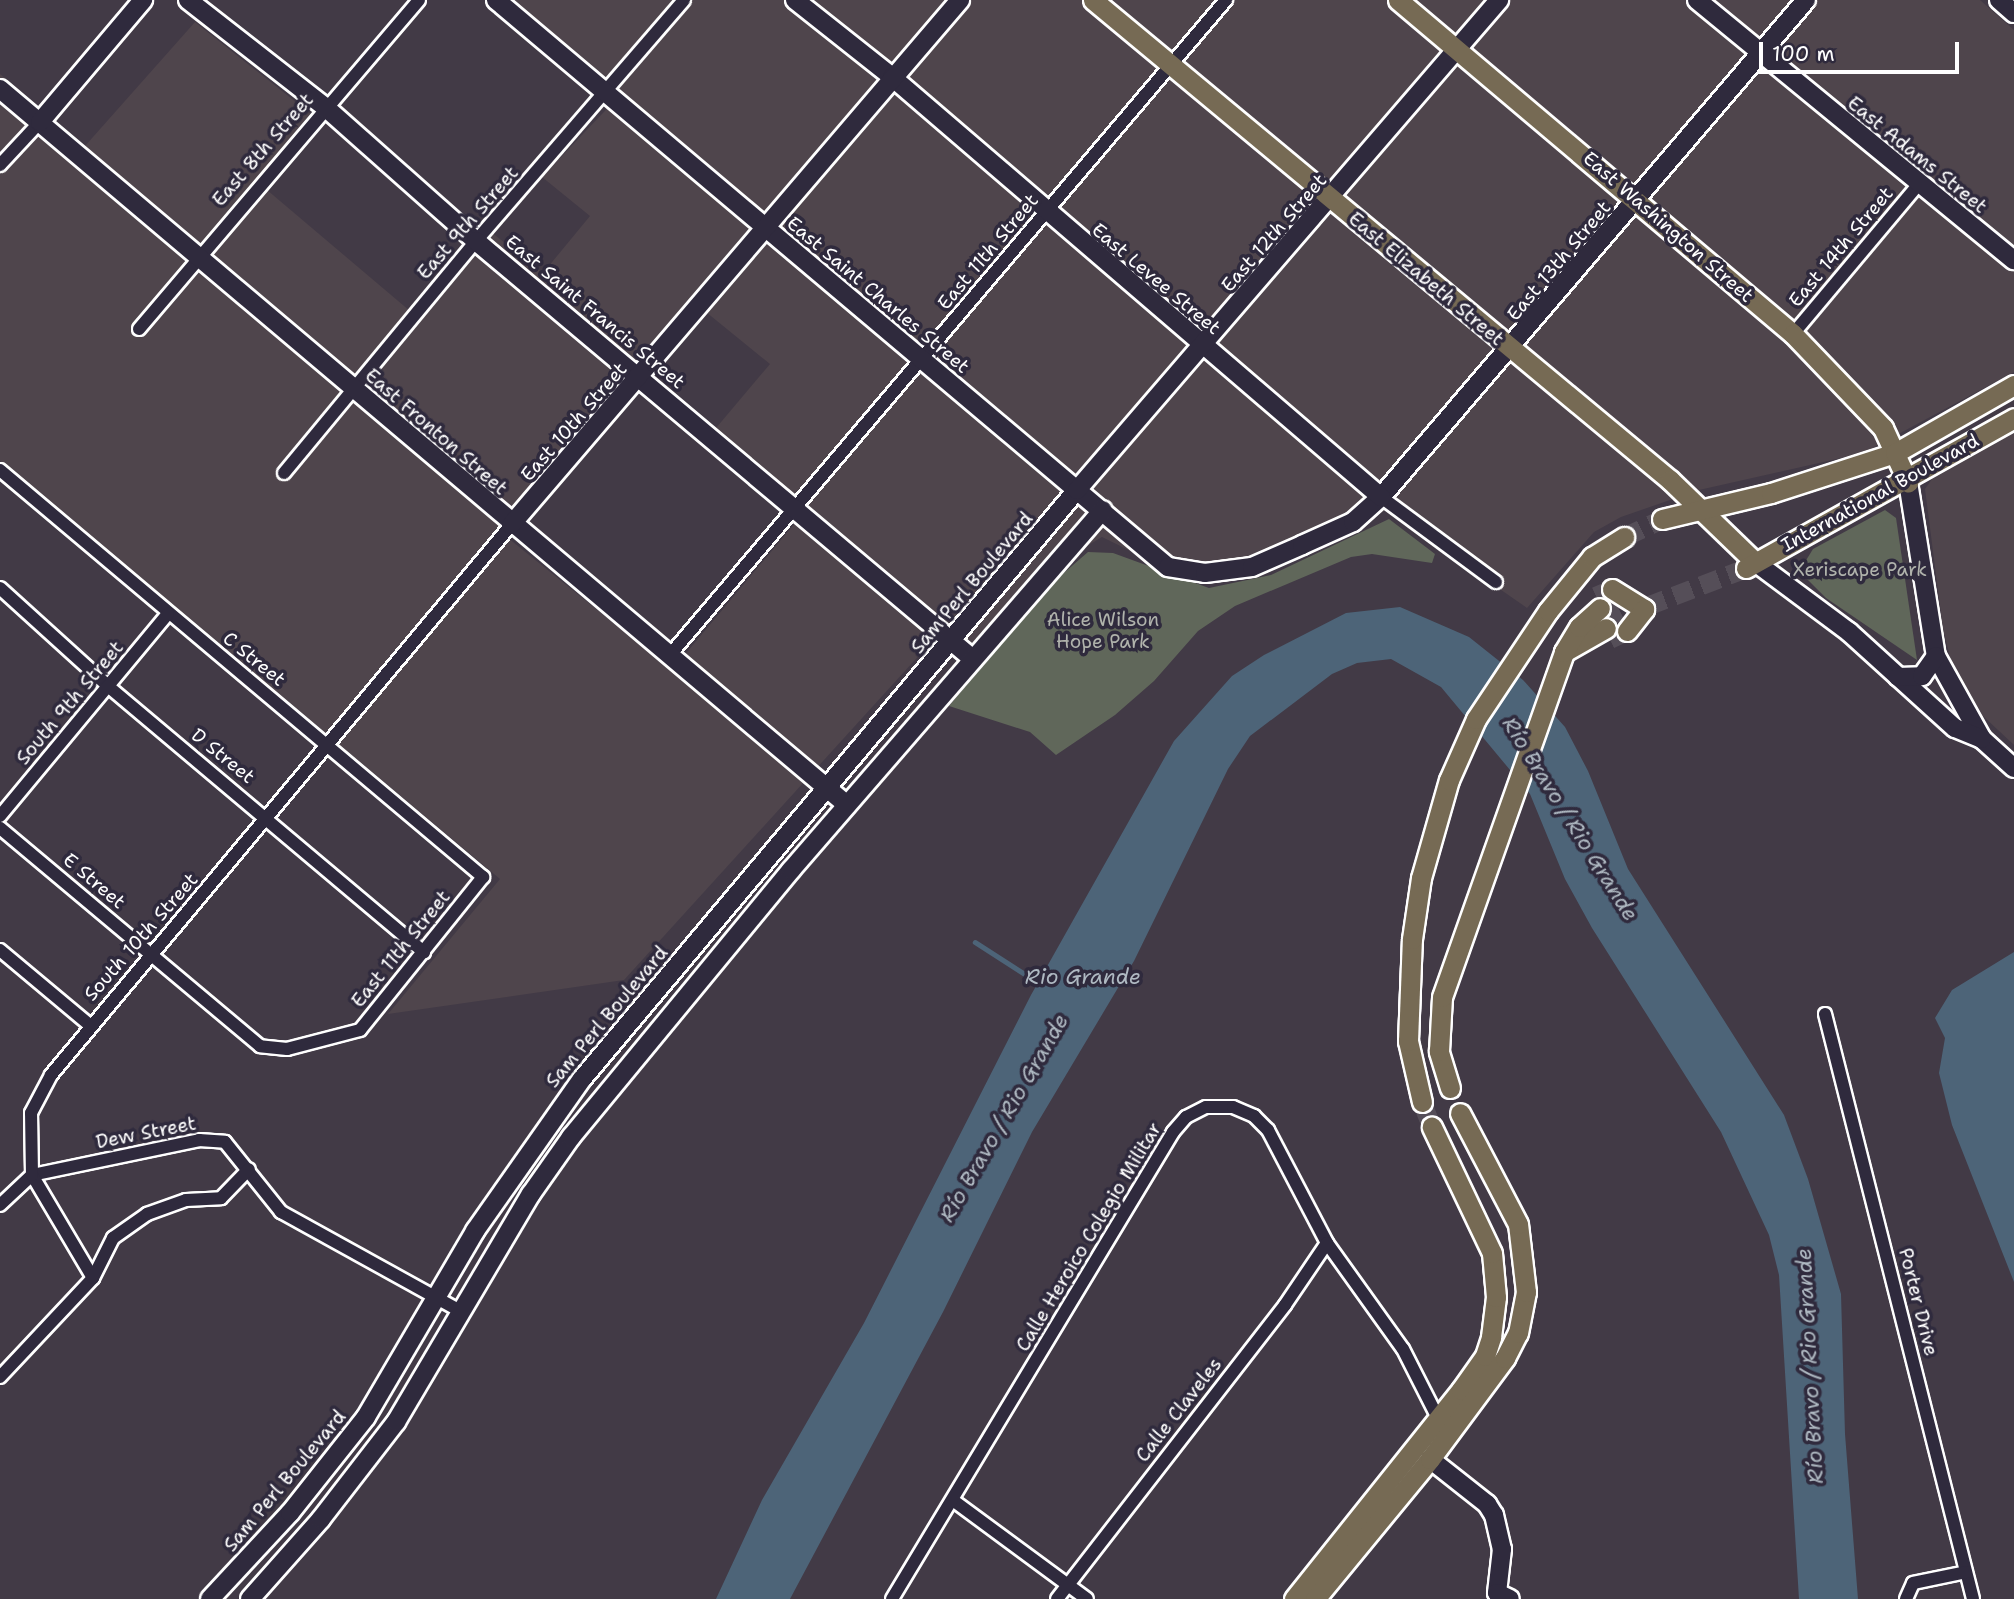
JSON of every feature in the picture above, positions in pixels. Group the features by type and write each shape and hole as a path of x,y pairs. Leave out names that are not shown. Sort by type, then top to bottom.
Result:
{"main road":[{"path":"40,122 143,0"},
{"name":"East Saint Francis Street","path":"188,0 325,107 476,241 973,659"},
{"name":"East Saint Charles Street","path":"496,0 1168,567 1205,573 1252,567"},
{"name":"East Levee Street","path":"795,0 892,77 1045,213 1381,497"},
{"name":"East 10th Street","path":"512,525 960,0"},
{"name":"East Elizabeth Street","path":"1093,0 1699,508 1751,565"},
{"name":"East Washington Street","path":"1398,0 1638,200 1793,334 1883,428 1908,482"},
{"name":"East 12th Street","path":"1077,490 1204,347 1499,0"},
{"name":"East Adams Street","path":"1697,0 1759,54 2014,260"},
{"name":"East 13th Street","path":"1252,567 1353,522 1381,497 1510,350 1806,0"},
{"path":"1999,0 2014,13"},
{"path":"1773,37 1792,81"},
{"name":"East Fronton Street","path":"0,89 512,525 847,805"},
{"name":"International Boulevard","path":"1662,519 1699,508 1771,494 1895,453 2014,385"},
{"name":"International Boulevard","path":"1751,565 1908,482 2014,418"},
{"path":"1908,482 1936,656 1982,739 2014,768"},
{"name":"Sam Perl Boulevard","path":"209,1599 290,1513 377,1400 414,1340 434,1295 582,1079 1077,490"},
{"path":"250,1599 308,1533 396,1422 531,1194 571,1137 847,805 1103,510"},
{"path":"1422,1102 1408,1041 1412,939 1424,867 1454,768 1476,719 1543,619 1592,557 1624,537"},
{"path":"1751,565 1849,632 1955,728 1982,739"},
{"path":"1450,1088 1437,1026 1461,944 1563,652 1611,614 1646,607 1611,614"},
{"path":"1898,677 1922,676 1936,656"},
{"path":"1294,1599 1430,1458 1505,1358 1518,1333 1526,1292 1518,1224 1460,1112"},
{"path":"1315,1599 1350,1542 1485,1356 1496,1278 1480,1221 1432,1127"},
{"path":"1430,1458 1487,1504 1494,1515 1502,1549 1500,1597"},
{"path":"290,1513 308,1533"}],"street":[{"name":"East 8th Street","path":"139,329 197,257 419,0"},
{"name":"East 9th Street","path":"284,473 476,241 607,94 684,0"},
{"name":"East 11th Street","path":"669,656 1172,67 1226,0"},
{"path":"0,165 40,122"},
{"name":"East 14th Street","path":"1793,334 1919,184"},
{"path":"0,490 5,474"},
{"name":"C Street","path":"5,474 483,877"},
{"name":"East Levee Street","path":"1381,497 1496,582"},
{"name":"East 10th Street","path":"326,743 512,525"},
{"name":"D Street","path":"0,588 109,687 267,817 424,952"},
{"name":"South 9th Street","path":"0,816 168,614"},
{"name":"South 10th Street","path":"33,1175 31,1113 51,1074 326,743"},
{"name":"E Street","path":"0,828 260,1046"},
{"name":"East 11th Street","path":"260,1046 287,1049 360,1030 483,877"},
{"path":"0,950 91,1026"},
{"name":"Porter Drive","path":"1825,1014 1973,1599"},
{"name":"Calle Heroico Colegio Militar","path":"892,1599 1173,1132 1186,1117 1206,1107 1233,1108 1254,1116 1268,1130 1327,1243 1414,1366 1438,1418"},
{"name":"Dew Street","path":"33,1175 199,1140 225,1142 281,1212 462,1312"},
{"path":"0,1377 93,1278 113,1238 147,1214 186,1200 221,1198 249,1169"},
{"path":"0,1205 33,1175 93,1278"},
{"name":"Calle Claveles","path":"1057,1599 1286,1305 1327,1243"},
{"path":"954,1500 1087,1599"},
{"path":"1906,1599 1913,1583 1966,1572"}],"shaded area":[{"path":"513,0 1980,0 2014,30 2014,372 1863,453 1699,490 1621,517 1594,532 1527,608 1386,510 1286,564 1213,580 1175,573 1102,537 1087,546 973,659 716,428 770,364 690,299 498,530 672,670 795,523 934,639 624,980 388,1014 500,879 0,461 0,74 85,146 195,22 316,118 260,184 410,311 481,224 543,273 590,216 542,177 621,94"},
{"path":"2014,432 2014,745 1983,716 1952,665 1943,629 1925,489 1932,479"}],"green space":[{"name":"Xeriscape Park","path":"1885,510 1896,518 1917,660 1826,598 1805,577 1805,562 1813,549"},
{"name":"Alice Wilson Hope Park","path":"1389,519 1435,554 1432,563 1372,554 1351,557 1235,606 1198,631 1154,681 1115,715 1056,755 1030,732 949,706 1050,585 1088,552 1113,553 1209,588 1271,575"}],"water":[{"name":"Rio Grande","path":"1400,607 1469,637 1523,680 1565,727 1588,771 1628,869 1784,1115 1808,1179 1841,1294 1845,1434 1858,1599 1799,1599 1779,1275 1769,1235 1721,1132 1592,928 1565,879 1530,794 1441,687 1391,659 1357,663 1332,674 1250,736 1228,769 1134,961 1032,1132 943,1312 790,1599 716,1599 762,1500 864,1323 1031,995 1174,741 1232,676 1264,655 1346,613"},
{"path":"2014,952 2014,1282 1952,1125 1939,1073 1945,1038 1935,1018 1952,990"}],"waterway":[{"path":"975,942 1042,985"}],"tunnel":[{"path":"1624,537 1662,519"},
{"path":"1647,606 1746,568"},
{"path":"1596,596 1612,589"},
{"path":"1603,619 1620,611"},
{"path":"1610,639 1627,631"},
{"path":"1422,1102 1432,1127"}],"water label":[{"name":"Río Bravo / Rio Grande","path":"1570,819"},
{"name":"Río Bravo / Rio Grande","path":"1004,1118"},
{"name":"Río Bravo / Rio Grande","path":"1810,1366"}]}
